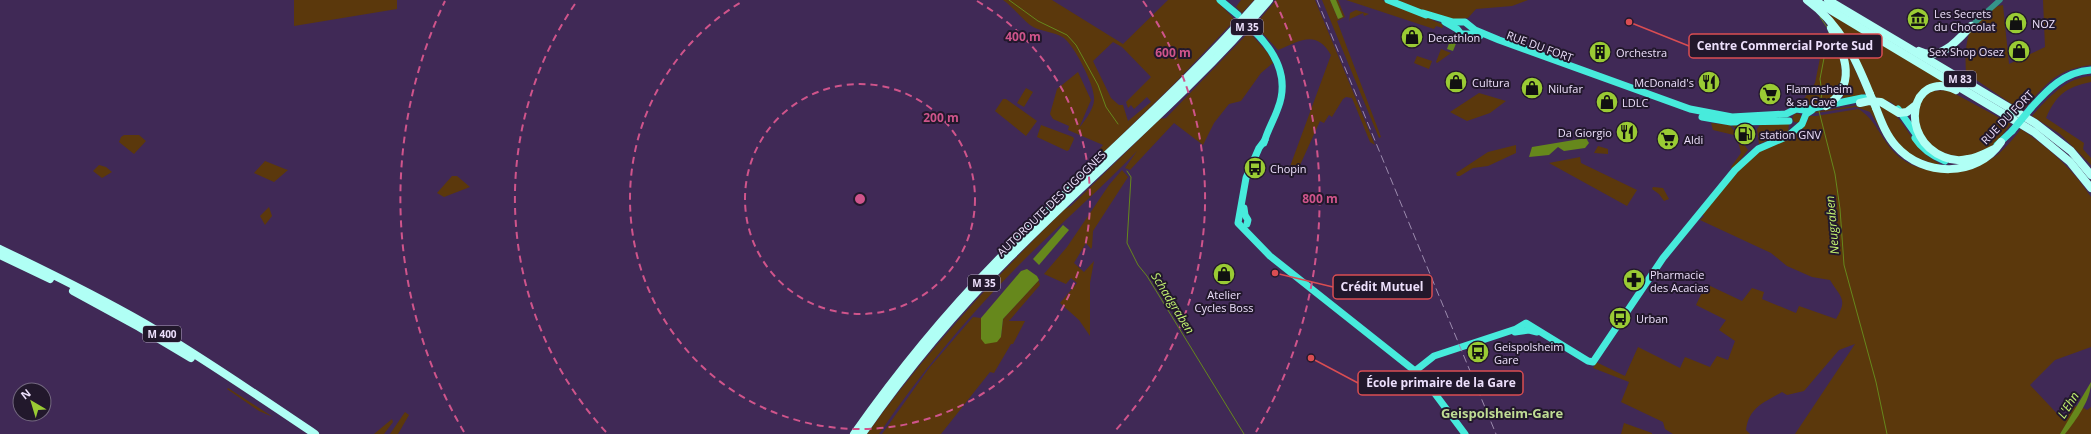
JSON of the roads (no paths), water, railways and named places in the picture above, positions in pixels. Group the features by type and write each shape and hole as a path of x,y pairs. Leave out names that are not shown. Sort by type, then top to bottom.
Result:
{"highway":[{"name":"AUTOROUTE DES CIGOGNES","path":"853,434 920,346 980,279 1218,46 1260,0"},
{"name":"AUTOROUTE DES CIGOGNES","path":"862,434 916,362 979,289 1053,215 1206,68 1270,0"},
{"path":"1807,0 1822,12 1840,33 1852,51 1885,128 1895,145 1914,160 1932,167 1958,169 1974,164 1991,154 2001,142"},
{"name":"M 83","path":"1814,0 2034,132 2070,162 2091,188"},
{"name":"M 83","path":"1828,0 2048,132 2070,151 2088,169 2091,175"},
{"path":"1821,107 1836,100 1843,90 1846,70 1838,42 1822,12"},
{"path":"1907,48 1915,49 1927,54 1934,54 1952,44 1971,26"},
{"path":"1963,89 1936,86 1922,94 1916,105 1914,114 1918,134 1924,143 1939,155 1957,160 1968,160 1994,149"},
{"path":"1860,103 1869,101 1881,102 1901,113 1907,112 1916,105"},
{"name":"M 400","path":"0,249 64,280 143,322 210,364 315,434"},
{"name":"M 400","path":"0,256 61,285 139,327 206,367 305,434"}],"main road":[{"path":"1220,0 1238,15 1226,0"},
{"name":"RUE DU FORT","path":"1388,0 1453,22 1467,23 1469,30 1478,35 1648,98 1709,118 1731,122 1790,122 1795,126 1800,125"},
{"name":"RUE DU FORT","path":"1423,13 1457,29 1461,34 1469,30 1690,109 1715,115 1732,117 1790,113 1796,109 1803,114 1821,107 1870,98 1890,103 1901,113 1923,144 1935,156"},
{"path":"1457,29 1461,22"},
{"path":"1253,30 1270,47 1278,61 1281,74 1282,95 1269,129 1246,178 1241,198 1243,215 1238,221 1244,224 1259,246 1270,256 1415,371 1430,387 1465,434"},
{"name":"RUE DU FORT","path":"1821,107 1875,103 1893,111 1921,146 1935,156 1951,162 1964,163 1979,159 1994,149 2062,78 2080,71 2091,70"},
{"path":"1415,371 1431,358 1465,346 1526,328 1545,335 1588,361 1593,362 1663,258 1735,170 1746,154 1754,148 1786,135 1790,130 1790,113"},
{"path":"1735,170 1755,151 1786,138 1804,122 1803,114"}],"street":[{"path":"1971,26 2000,0"}],"waterway":[{"name":"Schadgraben","path":"1009,0 1038,21 1067,35 1076,45 1098,85 1106,107 1118,124"},
{"name":"Neugraben","path":"1820,17 1827,27"},
{"name":"Neugraben","path":"1820,104 1822,93 1820,79 1829,32"},
{"name":"Neugraben","path":"1819,111 1835,174 1840,209 1844,265 1876,382 1887,434"},
{"name":"Schadgraben","path":"1127,171 1131,177 1127,243 1138,265 1147,276 1244,434"}],"railway":[{"path":"1317,0 1496,434"}],"place":[{"name":"Les Secrets du Chocolat","path":"1918,19"},
{"name":"Centre Commercial Porte Sud","path":"1629,22"},
{"name":"NOZ","path":"2016,23"},
{"name":"Decathlon","path":"1412,37"},
{"name":"Sex Shop Osez","path":"2019,51"},
{"name":"Orchestra","path":"1600,52"},
{"name":"Cultura","path":"1456,82"},
{"name":"McDonald's","path":"1709,82"},
{"name":"Nilufar","path":"1532,88"},
{"name":"Flammsheim & sa Cave","path":"1770,94"},
{"name":"LDLC","path":"1607,102"},
{"name":"Da Giorgio","path":"1627,132"},
{"name":"station GNV","path":"1745,134"},
{"name":"Aldi","path":"1668,139"},
{"name":"Chopin","path":"1255,168"},
{"name":"Crédit Mutuel","path":"1275,273"},
{"name":"Atelier Cycles Boss","path":"1224,274"},
{"name":"Pharmacie des Acacias","path":"1634,280"},
{"name":"Urban","path":"1620,318"},
{"name":"Geispolsheim Gare","path":"1478,352"},
{"name":"École primaire de la Gare","path":"1311,358"}],"district":[{"name":"Geispolsheim-Gare","path":"1502,413"}],"water label":[{"name":"L'Ehn","path":"2068,405"}]}
